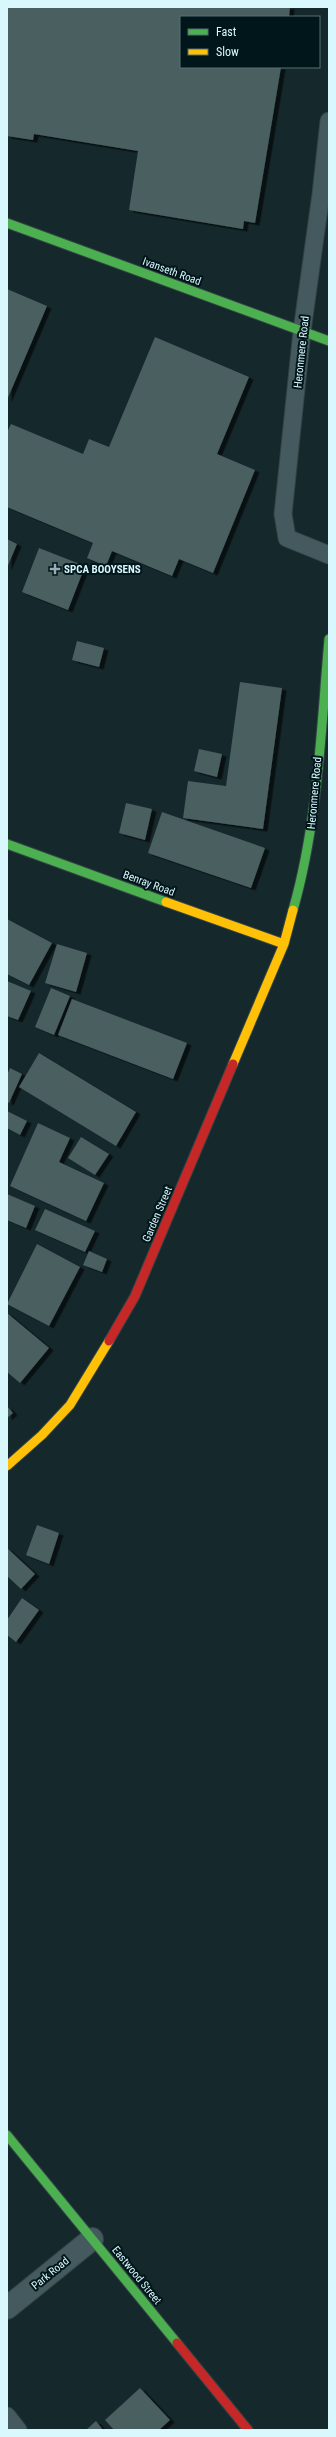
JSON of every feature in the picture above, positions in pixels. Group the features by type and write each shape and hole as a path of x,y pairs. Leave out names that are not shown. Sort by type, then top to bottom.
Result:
{"street":[{"name":"Ivanseth Road","path":"7,223 329,341"},
{"name":"Heronmere Road","path":"284,944 296,906 310,834 329,639"},
{"name":"Benray Road","path":"7,844 284,944"},
{"name":"Garden Street","path":"7,1466 42,1435 70,1405 89,1377 136,1296 284,944"},
{"name":"Eastwood Street","path":"7,2135 248,2430"},
{"name":"Park Road","path":"7,2308 92,2239"}],"lane":[{"name":"Heronmere Road","path":"329,121 322,194 302,331 283,514 287,538 329,555"},
{"path":"7,2416 18,2430"}],"building":[{"path":"7,7 290,7 289,16 180,16 180,68 281,68 255,223 244,221 243,229 129,210 138,151 34,134 33,140 7,136"},
{"path":"7,289 47,306 7,400"},
{"path":"155,337 249,377 217,454 255,470 213,573 179,559 172,576 112,551 106,566 87,558 93,543 7,507 7,432 11,424 83,454 89,439 109,447"},
{"path":"7,539 17,544 7,568"},
{"path":"39,548 85,566 68,610 22,592"},
{"path":"77,641 104,648 99,667 72,660"},
{"path":"240,682 282,688 263,829 183,818 188,781 226,786"},
{"path":"199,749 222,754 217,777 194,771"},
{"path":"126,803 152,809 145,840 119,833"},
{"path":"162,812 265,848 251,888 148,853"},
{"path":"7,919 52,943 29,985 7,974"},
{"path":"57,944 87,953 76,992 45,983"},
{"path":"7,981 31,991 18,1020 7,1016"},
{"path":"51,988 70,996 54,1035 35,1027"},
{"path":"72,999 187,1043 173,1079 58,1035"},
{"path":"39,1053 136,1112 116,1146 19,1087"},
{"path":"10,1068 22,1074 9,1103 7,1102 7,1075"},
{"path":"7,1111 27,1121 20,1135 7,1128"},
{"path":"38,1123 70,1138 59,1162 104,1183 86,1221 10,1186"},
{"path":"81,1137 109,1154 95,1175 68,1158"},
{"path":"7,1194 35,1206 26,1228 7,1220"},
{"path":"45,1209 95,1231 85,1252 35,1230"},
{"path":"37,1244 80,1267 49,1326 7,1304"},
{"path":"89,1251 107,1259 102,1272 83,1265"},
{"path":"7,1313 49,1348 20,1383 7,1372"},
{"path":"7,1406 13,1413 7,1418"},
{"path":"37,1525 59,1533 49,1564 26,1555"},
{"path":"7,1548 35,1574 21,1589 7,1576"},
{"path":"22,1598 39,1610 16,1642 7,1635 7,1620"},
{"path":"140,2388 170,2420 159,2430 114,2430 105,2420"},
{"path":"96,2421 103,2430 86,2430"}],"traffic: fast":[{"path":"7,223 329,341"},
{"path":"293,910 308,844 313,810 321,741 329,639"},
{"path":"7,844 166,902"},
{"path":"7,2135 177,2343"}],"traffic: slow":[{"path":"166,902 284,944"},
{"path":"233,1064 284,944 293,910"},
{"path":"7,1466 42,1435 70,1405 109,1341"}],"traffic: jam":[{"path":"109,1341 135,1296 233,1064"},
{"path":"177,2343 248,2430"}],"place":[{"name":"SPCA BOOYSENS","path":"55,569"}]}
